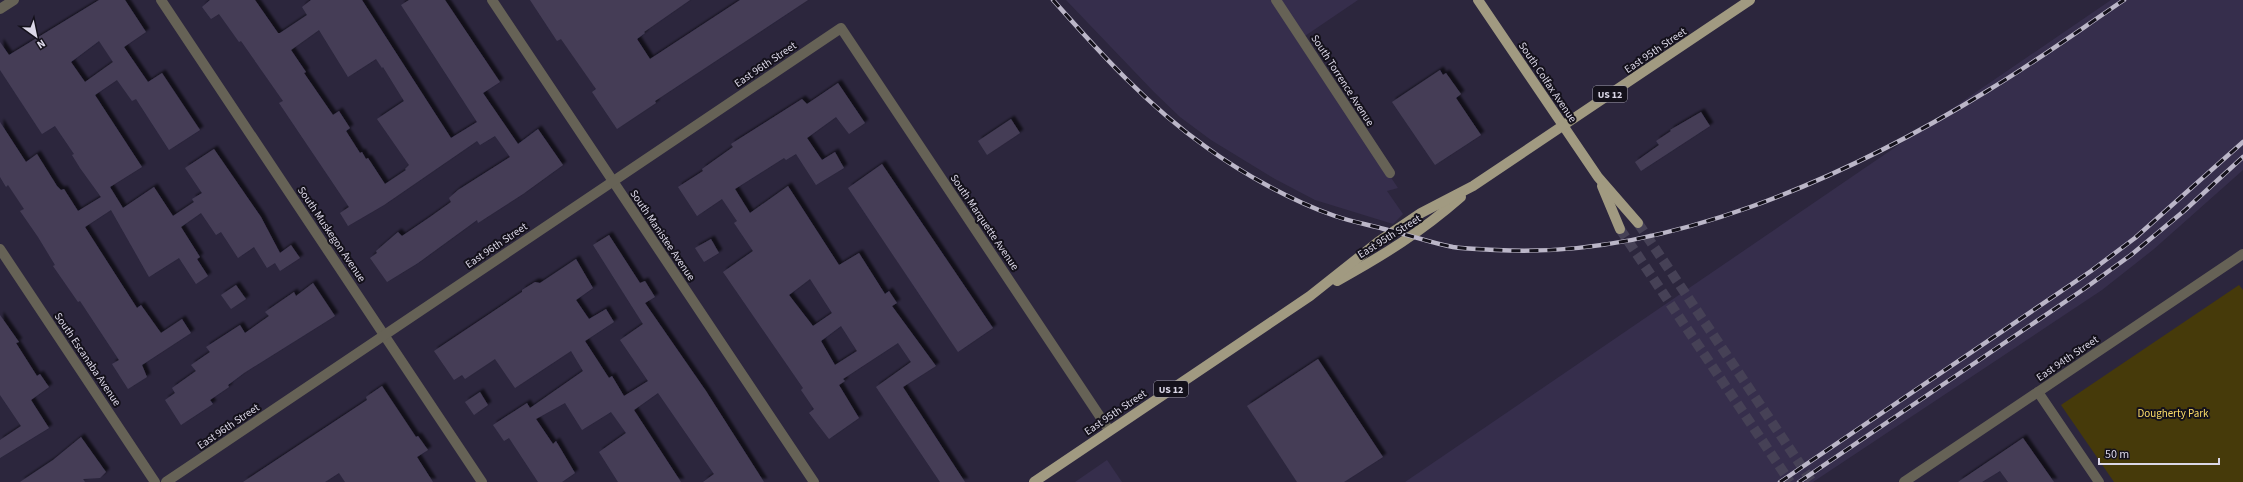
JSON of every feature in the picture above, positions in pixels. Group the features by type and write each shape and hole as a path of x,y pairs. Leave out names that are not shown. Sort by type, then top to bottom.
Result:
{"main road":[{"name":"South Colfax Avenue","path":"1478,0 1598,177 1638,223"},
{"name":"East 95th Street","path":"1034,482 1109,430 1310,296 1398,245 1430,224 1473,186 1750,0"},
{"name":"South Colfax Avenue","path":"1598,177 1620,229"}],"street":[{"path":"0,10 14,0"},
{"name":"South Muskegon Avenue","path":"161,0 482,482"},
{"name":"South Manistee Avenue","path":"492,0 814,482"},
{"name":"South Torrence Avenue","path":"1276,0 1390,173"},
{"name":"East 96th Street","path":"166,482 841,28"},
{"name":"South Marquette Avenue","path":"841,28 1109,430"},
{"name":"South Escanaba Avenue","path":"0,248 155,482"},
{"name":"East 94th Street","path":"1904,482 2241,258"},
{"path":"2038,392 2099,482"}],"shaded area":[{"path":"1066,0 1358,0 1299,40 1398,188 1387,191 1403,214 1393,224 1315,200 1275,179 1211,140 1180,117 1154,92"},
{"path":"2111,0 2243,0 2243,170 2154,249 2102,290 1813,482 1405,482"},
{"path":"1107,460 1122,482 1075,482"}],"green space":[{"name":"Dougherty Park","path":"2239,285 2243,290 2243,482 2114,482 2061,405"}],"building":[{"path":"99,0 125,0 146,32 124,47 148,82 162,73 200,130 169,150 136,99 132,101 117,80 95,95 142,167 110,187 123,208 154,187 173,216 194,202 192,199 202,193 185,168 214,149 261,217 280,253 291,245 300,258 280,271 275,263 267,268 254,247 238,258 221,232 216,235 201,213 181,227 200,257 197,259 208,276 196,284 179,258 149,277 111,210 85,227 137,308 141,305 161,333 182,319 191,333 142,365 147,377 128,389 112,364 119,360 80,301 78,302 53,266 55,265 20,211 24,209 8,185 6,187 0,177 0,122 26,162 37,154 57,186 61,190 64,189 78,211 101,197 80,168 72,155 74,154 55,126 42,134 0,70 0,42 9,55","holes":["99,41 113,62 85,82 71,62"]},
{"path":"210,0 255,0 278,33 280,33 307,15 302,7 311,0 362,0 451,138 477,122 401,5 409,0 445,0 500,82 483,93 518,144 538,129 563,165 523,194 478,223 477,220 418,263 387,282 370,258 377,253 376,251 398,232 402,236 430,217 451,202 449,198 458,190 510,157 495,136 480,145 477,141 384,205 348,226 340,213 349,207 279,103 283,101 241,41 239,42 219,14 211,19 202,7","holes":["319,30 348,77 376,59 382,68 383,67 404,101 377,119 409,165 405,169 406,170 385,184 368,158 366,159 362,152 360,153 346,131 350,128 339,111 333,115 304,73 306,72 291,50"]},
{"path":"530,0 690,0 644,32 645,33 637,39 650,59 740,0 808,0 655,101 656,103 617,129 592,92 596,89 561,39 557,41"},
{"path":"1440,70 1443,75 1446,73 1461,94 1456,98 1481,135 1435,165 1392,102"},
{"path":"838,83 865,123 849,134 836,117 807,138 822,160 835,152 844,168 816,185 796,154 786,160 784,158 735,189 750,213 788,186 839,265 859,253 885,294 889,291 897,303 892,306 936,366 903,387 965,482 940,482 876,387 911,362 898,343 843,379 845,381 839,385 859,418 829,439 809,413 814,409 801,390 803,388 723,272 753,251 734,223 737,221 722,199 697,216 678,187 703,171 702,169 733,147 731,144 802,99 807,104","holes":["810,279 832,313 813,326 789,295","841,326 857,351 835,365 821,341"]},
{"path":"1701,112 1710,126 1641,171 1635,162 1659,145 1656,141 1671,131 1670,130"},
{"path":"1011,119 1020,133 987,155 978,141"},
{"path":"882,164 993,328 958,352 848,188"},
{"path":"609,235 640,283 645,281 655,297 645,303 706,391 764,482 703,482 714,474 658,393 634,410 681,482 618,482 599,452 626,433 611,412 582,430 565,403 536,419 553,444 556,441 575,473 562,482 538,482 509,438 504,441 493,425 527,403 530,408 583,371 571,351 515,388 495,359 465,379 462,375 454,380 434,351 522,292 522,290 535,282 540,283 576,259 593,288 576,300 589,319 606,309 614,322 585,341 609,378 612,376 624,396 648,381 620,340 643,324 593,245"},
{"path":"711,239 719,253 704,262 695,248"},
{"path":"313,283 335,316 244,373 228,385 229,387 210,400 213,404 181,425 165,400 175,393 172,388 196,371 191,365 210,352 206,347 240,325 245,333 269,316 265,312 294,292 296,296"},
{"path":"236,285 246,299 231,309 221,295"},
{"path":"0,315 19,342 16,343 37,376 40,374 49,387 31,400 49,428 0,458 0,440 21,426 0,395"},
{"path":"1318,359 1383,457 1344,482 1297,482 1247,406"},
{"path":"382,386 416,437 418,436 428,450 417,457 433,482 345,482 339,473 325,482 243,482 367,400 366,397"},
{"path":"480,392 488,405 474,415 465,402"},
{"path":"81,437 106,472 100,478 83,479 85,482 20,482 53,460"},
{"path":"2023,438 2054,482 2008,482 2000,471 1982,482 1958,482"}],"tunnel":[{"path":"1638,223 1812,482"},
{"path":"1620,229 1790,482"}],"railway":[{"path":"1053,0 1125,78 1164,114 1206,147 1252,177 1302,203 1341,218 1453,247 1496,250 1559,250 1623,241 1688,227 1752,206 1814,182 1875,154 1933,123 2022,69 2124,0"},
{"path":"1780,482 2091,271 2135,238 2243,142"},
{"path":"1799,482 2084,289 2131,255 2184,211 2243,157"}]}
